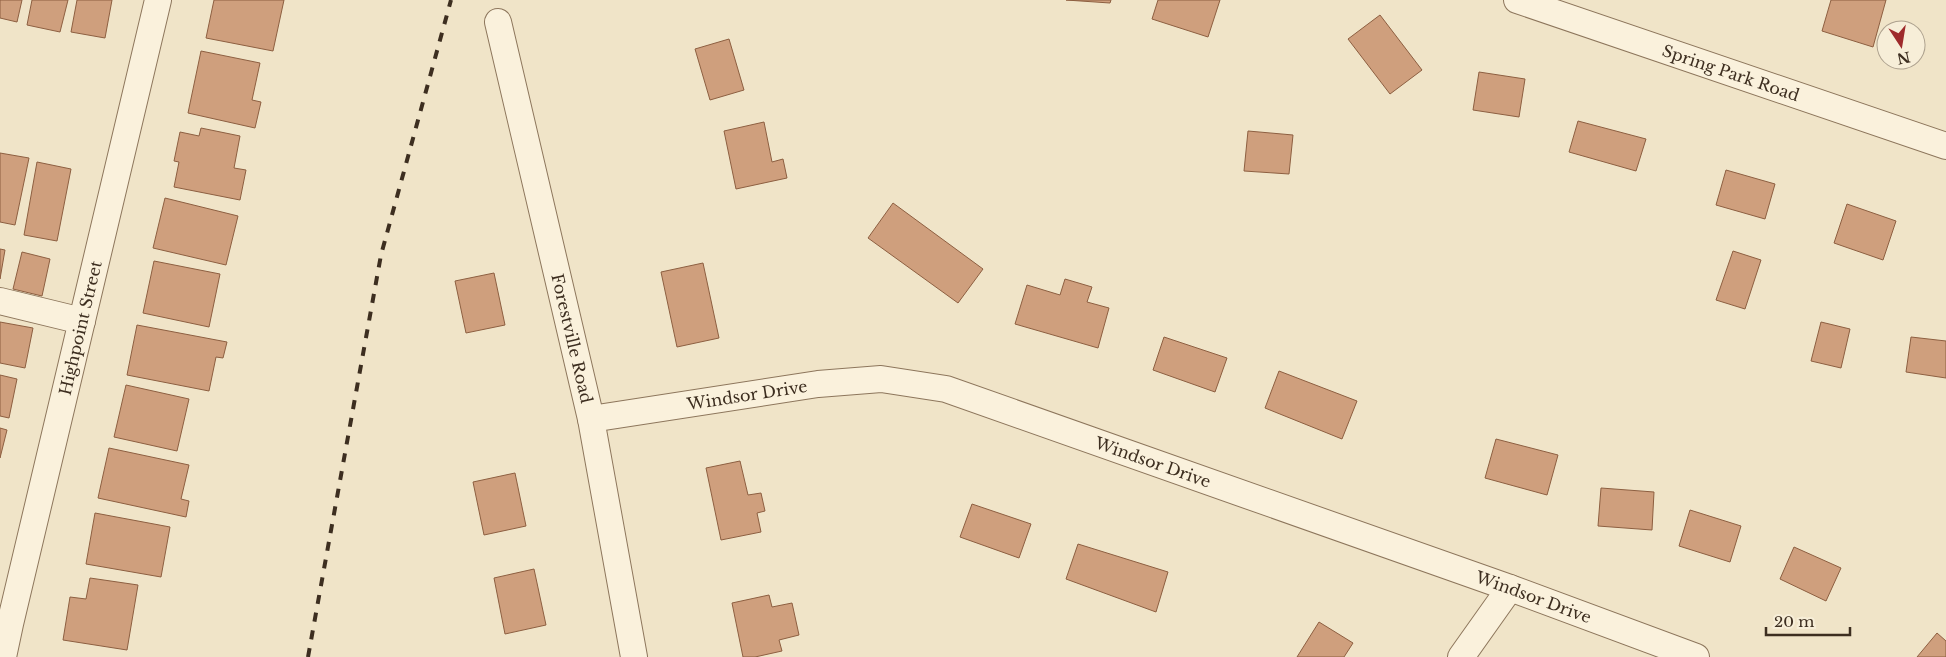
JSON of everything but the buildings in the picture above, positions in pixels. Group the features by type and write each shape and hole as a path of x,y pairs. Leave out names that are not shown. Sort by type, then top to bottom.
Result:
{"street":[{"name":"Highpoint Street","path":"4,657 10,624 158,0"},
{"name":"Spring Park Road","path":"1517,0 1946,146"},
{"name":"Forestville Road","path":"498,22 591,419 634,657"},
{"path":"0,301 82,321"},
{"name":"Windsor Drive","path":"591,419 818,384 881,379 946,389 1510,588 1696,657"},
{"path":"1461,657 1510,588"}],"railway":[{"path":"308,657 381,255 451,0"}]}
